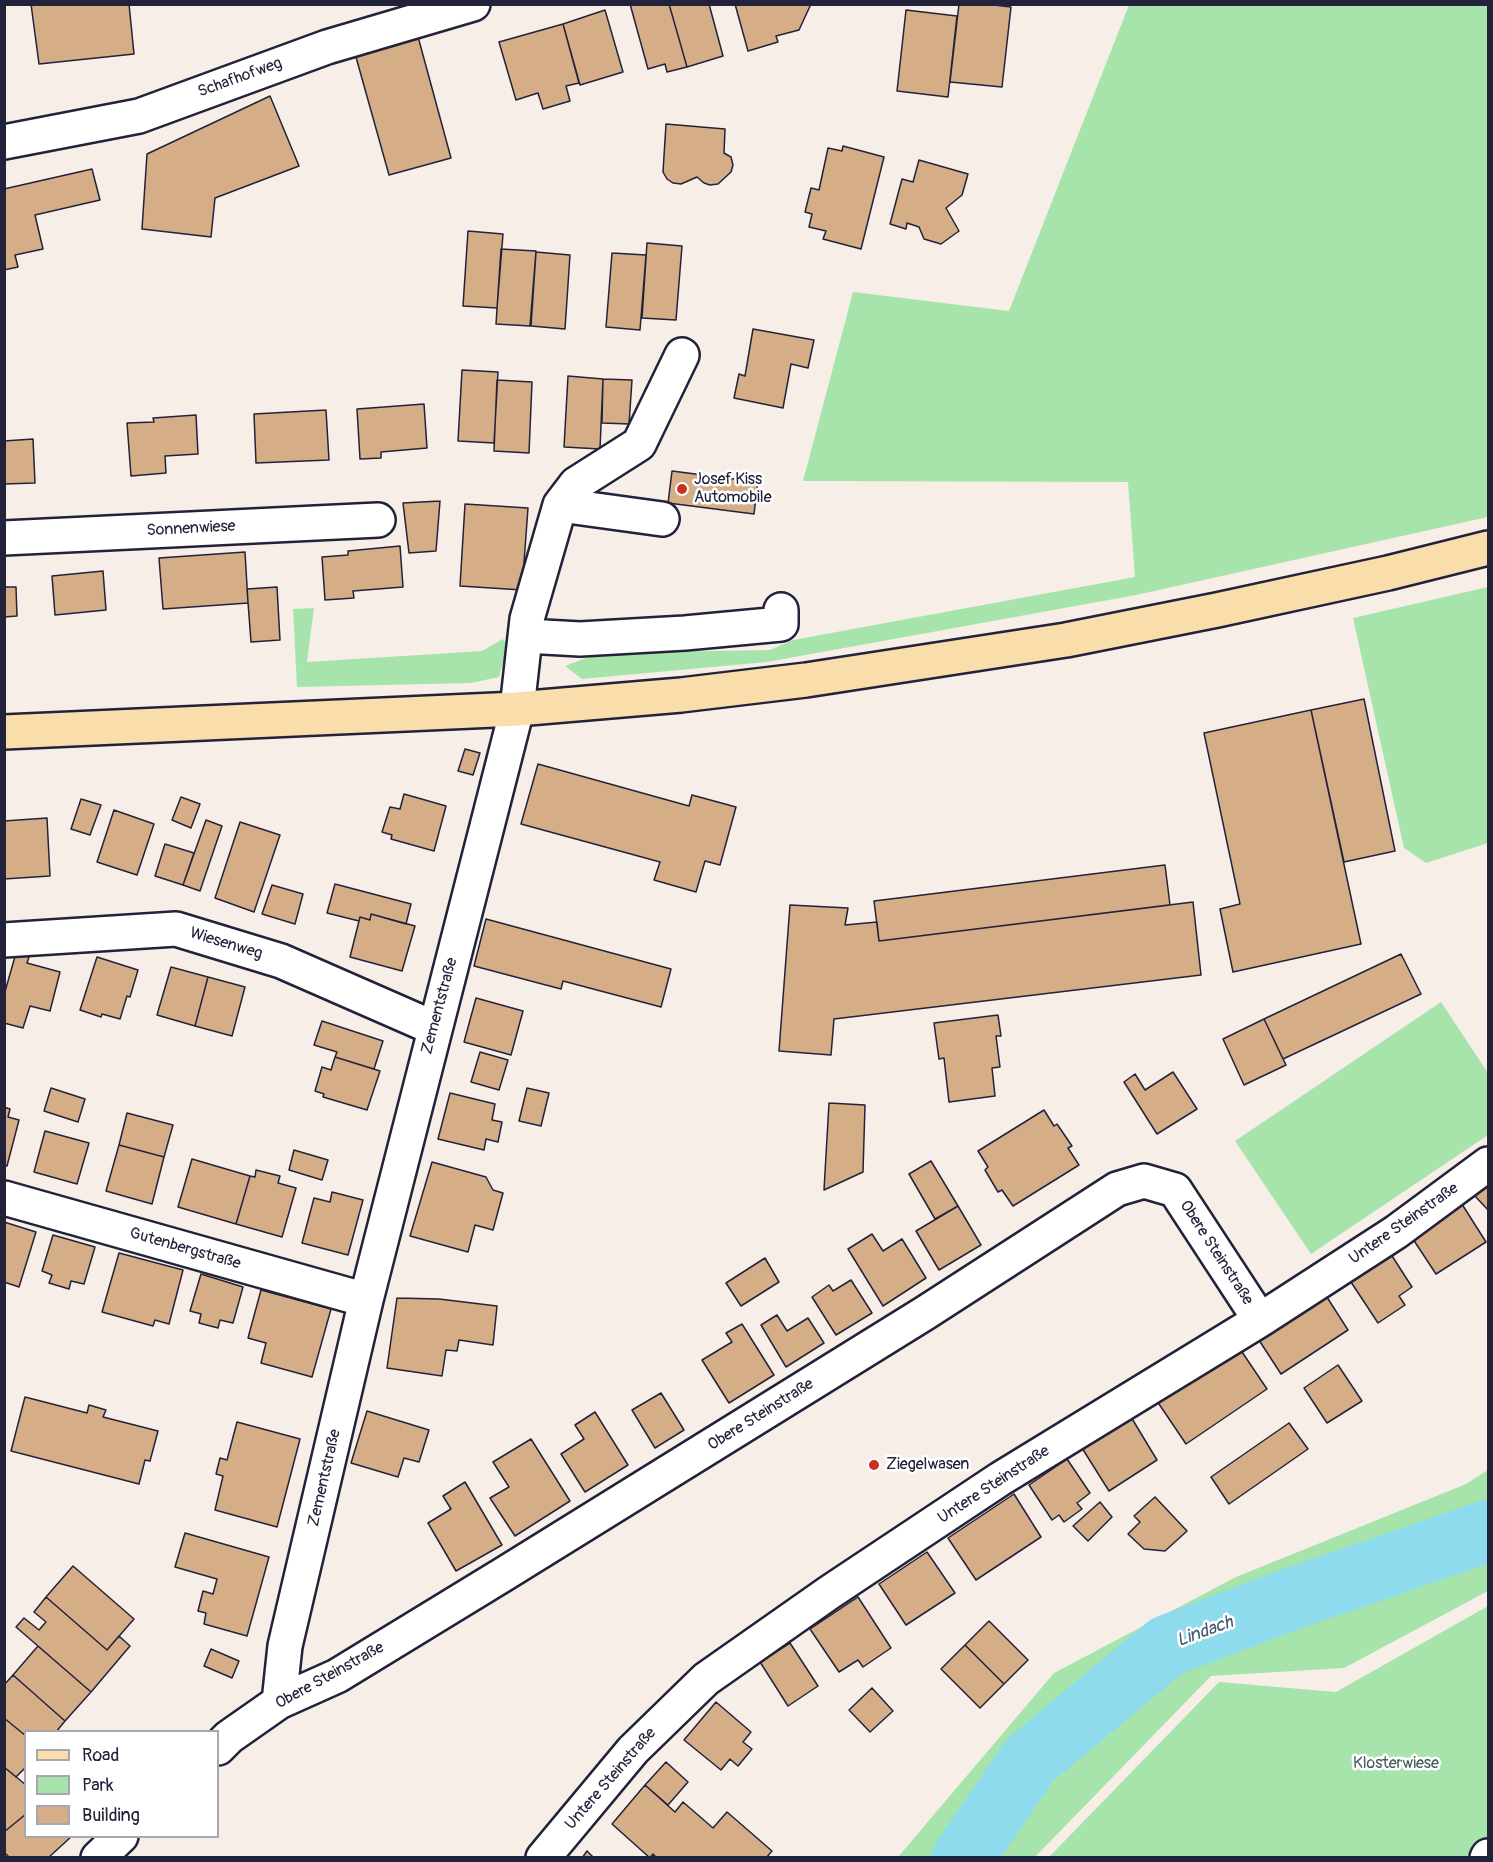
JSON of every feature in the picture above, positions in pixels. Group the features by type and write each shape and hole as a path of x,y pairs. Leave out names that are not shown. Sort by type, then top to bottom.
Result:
{"main road":[{"path":"4,732 517,709 681,695 1066,640 1228,608 1388,573 1488,548"}],"street":[{"name":"Schafhofweg","path":"4,142 139,116 327,47 473,4"},
{"name":"Zementstraße","path":"279,1702 285,1647 366,1300 517,709 527,618 561,505 576,484 639,444 682,355"},
{"path":"561,505 662,519"},
{"name":"Sonnenwiese","path":"4,538 378,520"},
{"path":"526,636 580,639 685,633 781,624 781,610"},
{"name":"Wiesenweg","path":"4,940 176,929 281,961 434,1028"},
{"name":"Untere Steinstraße","path":"543,1857 633,1750 706,1679 830,1592 1000,1479 1260,1320 1396,1232 1488,1164"},
{"name":"Obere Steinstraße","path":"219,1747 229,1737 279,1702 337,1676 504,1574 925,1313 1117,1189 1144,1181 1175,1190 1260,1320"},
{"name":"Gutenbergstraße","path":"4,1198 366,1300"},
{"path":"98,1857 119,1838"}],"green space":[{"path":"1129,5 1488,5 1488,517 1136,595 767,662 582,679 565,666 599,653 770,650 793,640 1135,577 1128,482 803,481 853,292 1009,311"},
{"path":"1488,587 1488,843 1426,863 1404,848 1353,618"},
{"path":"314,608 307,662 482,651 503,639 508,644 499,677 471,683 297,687 293,609"},
{"path":"1441,1002 1488,1073 1488,1135 1311,1254 1235,1141"},
{"path":"1488,1470 1488,1591 1344,1668 1211,1676 1035,1857 898,1857 1054,1673 1236,1577 1466,1484"},
{"name":"Klosterwiese","path":"1488,1606 1488,1847 1479,1857 1048,1858 1219,1682 1336,1692"}],"building":[{"path":"31,4 129,4 134,54 39,64"},
{"path":"630,4 669,4 687,67 667,72 665,64 648,69"},
{"path":"669,4 709,4 723,56 687,67"},
{"path":"735,4 811,4 799,30 776,36 778,42 748,51"},
{"path":"959,4 1011,7 1002,87 950,82"},
{"path":"605,10 623,72 580,85 563,24"},
{"path":"906,10 957,16 948,97 897,91"},
{"path":"563,24 579,83 566,86 570,101 543,109 538,93 516,100 499,42"},
{"path":"417,33 451,158 389,175 354,50"},
{"path":"270,96 299,166 215,198 211,237 142,229 147,154"},
{"path":"666,124 725,129 724,153 731,157 733,165 731,172 718,184 710,185 697,177 681,184 667,179 663,172"},
{"path":"843,146 884,157 861,249 823,239 826,231 809,227 812,214 805,212 811,188 819,190 828,148 842,151"},
{"path":"919,160 968,174 962,195 946,208 959,231 941,244 924,239 919,227 907,223 906,229 890,224 902,179 913,182"},
{"path":"92,169 100,200 35,215 43,249 15,255 18,267 4,270 4,189"},
{"path":"468,231 503,234 497,308 463,306"},
{"path":"647,243 682,246 676,320 642,318"},
{"path":"501,249 536,251 530,326 496,324"},
{"path":"536,252 570,255 565,329 531,326"},
{"path":"612,253 646,255 640,330 606,327"},
{"path":"753,329 814,340 808,368 791,364 783,408 734,398 739,374 745,376"},
{"path":"462,370 498,372 494,443 458,441"},
{"path":"568,376 603,379 600,449 564,447"},
{"path":"603,379 632,380 629,424 602,423"},
{"path":"497,380 532,382 529,453 494,451"},
{"path":"424,404 427,448 381,452 381,458 360,459 357,409"},
{"path":"326,410 329,460 256,463 254,414"},
{"path":"196,415 198,454 165,456 166,473 131,476 127,423 154,422 153,418"},
{"path":"33,439 35,483 4,484 4,441"},
{"path":"672,471 758,482 754,514 668,503"},
{"path":"440,501 436,551 409,553 403,503"},
{"path":"465,504 528,508 522,590 460,586"},
{"path":"400,546 403,587 353,591 354,598 325,600 322,557 348,555 348,551"},
{"path":"245,552 248,603 163,609 159,558"},
{"path":"103,571 106,610 55,615 52,576"},
{"path":"4,587 16,587 17,616 4,617"},
{"path":"277,587 280,640 251,642 247,589"},
{"path":"1364,699 1395,851 1344,862 1311,710"},
{"path":"1311,710 1361,944 1233,972 1220,909 1240,904 1204,733"},
{"path":"465,749 480,753 473,775 458,771"},
{"path":"538,764 689,806 692,795 736,807 720,865 705,861 696,892 654,880 660,862 521,824"},
{"path":"404,794 446,806 434,851 391,839 392,835 382,832 390,807 400,809"},
{"path":"181,797 200,804 191,828 172,820"},
{"path":"81,799 101,805 90,835 71,829"},
{"path":"114,810 154,824 137,875 97,862"},
{"path":"47,818 50,876 4,879 4,821"},
{"path":"206,820 222,826 200,891 183,885"},
{"path":"240,822 280,835 254,912 215,898"},
{"path":"165,844 194,853 183,885 155,876"},
{"path":"1165,865 1170,905 879,941 874,901"},
{"path":"335,884 411,904 406,924 371,914 370,920 360,917 359,921 327,913"},
{"path":"272,885 303,894 295,924 262,914"},
{"path":"1193,902 1201,975 834,1019 831,1055 779,1051 790,905 848,908 845,925 877,922 879,941"},
{"path":"371,914 415,926 402,971 350,957 360,917 370,920"},
{"path":"486,919 671,969 661,1007 563,981 561,989 474,966"},
{"path":"16,953 29,957 27,963 60,972 50,1011 30,1006 23,1028 4,1023 4,995"},
{"path":"1401,954 1421,994 1283,1059 1264,1019"},
{"path":"97,957 138,970 130,997 127,996 120,1019 102,1014 101,1017 80,1010"},
{"path":"171,967 208,977 195,1026 157,1015"},
{"path":"208,977 245,987 232,1036 195,1026"},
{"path":"476,998 523,1011 511,1055 464,1042"},
{"path":"998,1015 1001,1036 996,1036 1000,1067 992,1068 995,1096 949,1102 944,1058 939,1059 934,1023"},
{"path":"1264,1019 1286,1065 1244,1085 1223,1039"},
{"path":"322,1021 383,1041 374,1069 335,1057 337,1052 314,1045"},
{"path":"480,1052 508,1060 499,1090 471,1082"},
{"path":"335,1057 380,1071 367,1110 323,1097 324,1094 315,1091 322,1067 331,1070"},
{"path":"1173,1072 1197,1109 1157,1134 1124,1082 1135,1074 1145,1090"},
{"path":"51,1088 85,1099 78,1122 44,1111"},
{"path":"527,1088 549,1093 541,1126 519,1121"},
{"path":"450,1093 495,1104 492,1120 502,1122 498,1142 486,1139 484,1150 438,1139"},
{"path":"829,1103 865,1105 863,1172 824,1190"},
{"path":"4,1107 10,1109 8,1117 19,1120 7,1166 4,1165"},
{"path":"1044,1110 1054,1126 1057,1124 1072,1146 1068,1148 1079,1165 1013,1206 1002,1190 998,1192 985,1170 988,1167 978,1151"},
{"path":"127,1113 173,1125 164,1157 119,1145"},
{"path":"45,1131 89,1143 77,1184 34,1172"},
{"path":"119,1145 164,1157 152,1204 106,1191"},
{"path":"294,1150 328,1160 322,1180 289,1170"},
{"path":"192,1159 250,1176 236,1224 178,1207"},
{"path":"931,1161 958,1206 935,1219 909,1174"},
{"path":"432,1162 486,1177 493,1190 503,1193 493,1230 475,1225 468,1252 410,1236"},
{"path":"256,1170 280,1176 278,1183 296,1188 282,1237 236,1224 250,1176 255,1177"},
{"path":"1488,1182 1488,1210 1474,1195"},
{"path":"332,1192 363,1200 348,1255 302,1243 314,1198 330,1202"},
{"path":"1460,1201 1486,1242 1436,1274 1409,1233"},
{"path":"958,1206 981,1245 939,1270 916,1231"},
{"path":"4,1222 36,1232 19,1287 4,1282"},
{"path":"872,1234 883,1251 902,1239 926,1278 883,1306 848,1249"},
{"path":"53,1235 95,1247 84,1284 71,1281 69,1289 49,1283 52,1275 42,1271"},
{"path":"1387,1248 1412,1287 1399,1296 1405,1305 1378,1323 1347,1276"},
{"path":"119,1253 183,1270 169,1324 155,1320 153,1326 102,1312"},
{"path":"765,1258 779,1282 741,1306 726,1283"},
{"path":"201,1274 243,1287 233,1323 220,1320 218,1328 199,1323 201,1314 190,1311"},
{"path":"851,1280 872,1313 836,1335 812,1297 829,1285 833,1291"},
{"path":"261,1290 331,1309 312,1377 261,1363 266,1343 248,1338"},
{"path":"1323,1291 1348,1330 1281,1374 1255,1334"},
{"path":"397,1298 439,1299 497,1306 493,1345 459,1340 457,1351 446,1350 442,1376 387,1368"},
{"path":"777,1315 787,1331 808,1318 824,1343 786,1367 761,1325"},
{"path":"742,1324 774,1375 729,1403 702,1360 732,1342 726,1333"},
{"path":"1238,1346 1267,1389 1186,1444 1157,1401"},
{"path":"1338,1365 1362,1401 1327,1423 1304,1388"},
{"path":"661,1393 684,1430 655,1448 632,1410"},
{"path":"25,1397 87,1413 89,1405 106,1410 103,1417 158,1431 150,1461 145,1460 139,1484 11,1451"},
{"path":"367,1411 429,1430 419,1462 404,1458 398,1477 351,1463"},
{"path":"595,1412 628,1465 585,1492 561,1454 584,1439 575,1425"},
{"path":"1131,1417 1157,1460 1109,1491 1082,1448"},
{"path":"237,1422 300,1439 277,1527 215,1510 223,1476 216,1474 220,1458 227,1460"},
{"path":"1289,1423 1308,1449 1229,1504 1211,1477"},
{"path":"531,1439 570,1501 515,1536 490,1498 509,1487 493,1462"},
{"path":"1067,1459 1090,1493 1077,1503 1082,1509 1064,1522 1059,1515 1052,1520 1029,1485"},
{"path":"465,1482 502,1545 456,1571 428,1523 451,1509 443,1496"},
{"path":"1014,1494 1041,1537 976,1580 948,1538"},
{"path":"1155,1497 1187,1531 1165,1551 1144,1549 1128,1534 1140,1522 1134,1516"},
{"path":"1100,1502 1112,1517 1088,1541 1073,1526"},
{"path":"185,1533 269,1557 247,1636 204,1624 206,1613 198,1611 203,1591 213,1594 217,1579 175,1567"},
{"path":"927,1552 955,1593 906,1625 879,1584"},
{"path":"73,1566 134,1619 107,1650 46,1597"},
{"path":"46,1597 107,1650 119,1636 130,1646 91,1692 16,1627 24,1618 39,1630 46,1622 34,1612"},
{"path":"858,1597 891,1648 863,1667 858,1660 839,1672 810,1629"},
{"path":"989,1621 1028,1660 1004,1684 965,1645"},
{"path":"790,1643 818,1686 788,1706 760,1662"},
{"path":"965,1645 1004,1684 980,1708 941,1669"},
{"path":"38,1646 91,1692 65,1721 13,1675"},
{"path":"211,1649 239,1661 232,1678 204,1666"},
{"path":"13,1675 65,1721 58,1730 24,1730 24,1734 4,1718 4,1685"},
{"path":"872,1688 893,1711 870,1732 849,1710"},
{"path":"716,1702 751,1732 743,1742 752,1749 738,1766 730,1759 721,1770 684,1740"},
{"path":"4,1718 24,1734 24,1769 16,1777 4,1767"},
{"path":"666,1762 688,1782 668,1805 645,1785"},
{"path":"4,1767 24,1783 24,1816 4,1832"},
{"path":"645,1785 675,1812 683,1802 713,1828 727,1812 772,1851 766,1858 657,1858 653,1854 650,1858 612,1824"},
{"path":"24,1816 24,1838 70,1838 48,1858 10,1858 4,1852 4,1832"},
{"path":"587,1851 594,1858 582,1858"}],"waterway":[{"name":"Lindach","path":"963,1858 1030,1760 1167,1646 1291,1599 1488,1531"}],"place":[{"name":"Josef Kiss Automobile","path":"682,489"},
{"name":"Ziegelwasen","path":"874,1465"}]}
